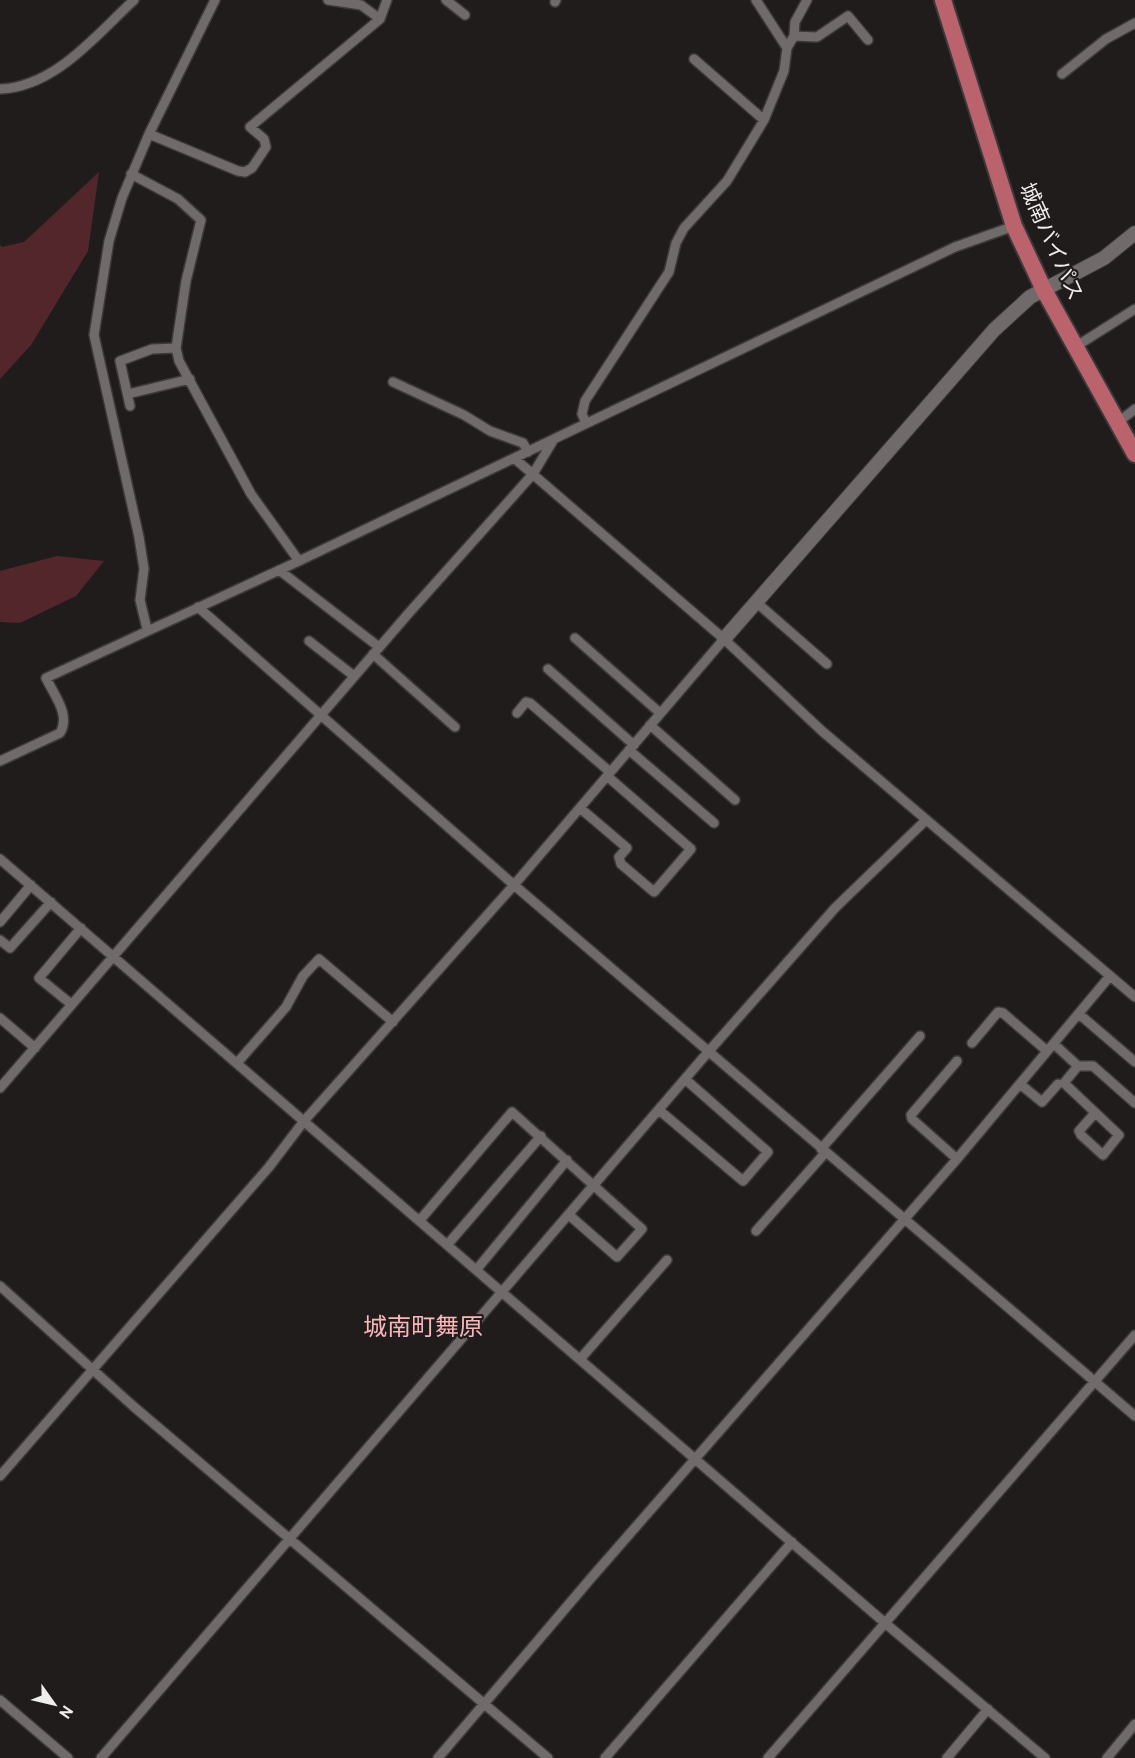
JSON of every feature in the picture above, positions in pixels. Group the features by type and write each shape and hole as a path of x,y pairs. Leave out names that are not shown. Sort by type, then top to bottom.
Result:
{"highway":[{"name":"城南バイパス","path":"943,0 1014,226 1044,290 1135,454"}],"street":[{"path":"0,89 31,85 48,75 134,0"},
{"path":"147,629 140,600 144,569 139,537 94,334 109,241 131,174 215,0"},
{"path":"328,0 360,5 380,20"},
{"path":"149,134 213,162 245,172 252,168 266,147 264,139 250,127 380,20 387,0"},
{"path":"446,0 465,15"},
{"path":"756,0 787,48"},
{"path":"586,423 582,414 585,401 669,272 676,243 684,228 727,182 764,120 784,71 787,48 794,36 795,22 807,0"},
{"path":"794,36 817,36 848,16 868,40"},
{"path":"1062,74 1106,39 1135,23"},
{"path":"694,59 764,120"},
{"path":"131,174 178,199 193,210 201,220 186,281 176,348 179,361 251,494 299,561"},
{"path":"0,761 60,733 64,726 66,718 46,678 147,629 299,561 955,247 1014,226"},
{"path":"0,1476 269,1167 304,1121 514,885 963,363 1030,297 1104,258 1135,233"},
{"path":"1075,347 1135,309"},
{"path":"130,406 120,361 152,348 176,348"},
{"path":"128,394 189,379"},
{"path":"393,382 464,415 490,431 523,443 528,452"},
{"path":"1117,423 1135,409"},
{"path":"0,1088 354,676 533,474 554,439"},
{"path":"514,459 724,639 822,731 1135,997"},
{"path":"279,570 376,651 455,727"},
{"path":"756,602 827,664"},
{"path":"198,607 514,885 1135,1416"},
{"path":"575,638 660,713"},
{"path":"309,641 354,676"},
{"path":"548,669 714,823"},
{"path":"517,713 526,702 530,703 691,849 654,892 621,864 619,857 627,848 580,808"},
{"path":"650,725 735,800"},
{"path":"101,1758 709,1051 835,908 926,820"},
{"path":"0,859 581,1358 885,1623 1045,1758"},
{"path":"0,922 31,885"},
{"path":"0,940 10,948 51,902"},
{"path":"71,1005 39,978 81,928"},
{"path":"237,1064 286,1007 303,976 319,958 393,1022"},
{"path":"438,1758 592,1577 957,1159 1110,976"},
{"path":"972,1043 998,1012 1003,1012 1078,1066 1093,1066 1135,1103"},
{"path":"1079,1014 1135,1062"},
{"path":"0,1018 34,1048"},
{"path":"756,1231 920,1036"},
{"path":"957,1061 911,1115 912,1119 957,1159"},
{"path":"1078,1066 1064,1083 1119,1136 1103,1155 1079,1131 1095,1113"},
{"path":"659,1110 743,1181 768,1152 685,1079"},
{"path":"1020,1084 1042,1102 1058,1084"},
{"path":"420,1220 512,1112 642,1229 617,1257 569,1215"},
{"path":"448,1244 541,1136"},
{"path":"477,1269 567,1160"},
{"path":"581,1358 666,1260"},
{"path":"0,1286 92,1369 548,1758"},
{"path":"768,1758 1135,1335"},
{"path":"605,1758 792,1542"},
{"path":"0,1700 68,1758"},
{"path":"947,1758 988,1709"},
{"path":"1107,1758 1135,1724"}],"shaded area":[{"path":"99,172 88,251 31,345 0,379 0,245 2,247 24,242"},
{"path":"57,556 104,561 76,596 20,623 0,622 0,571"}],"district":[{"name":"城南町舞原","path":"423,1329"}]}
